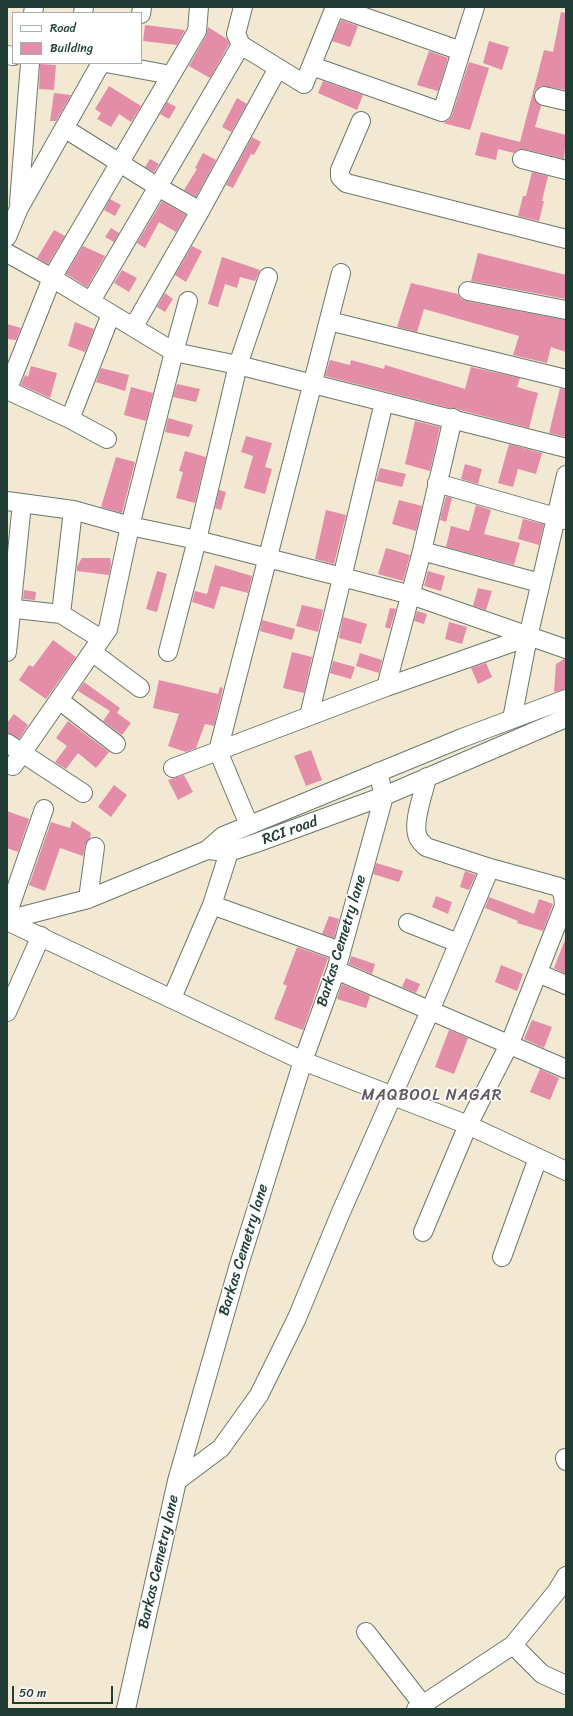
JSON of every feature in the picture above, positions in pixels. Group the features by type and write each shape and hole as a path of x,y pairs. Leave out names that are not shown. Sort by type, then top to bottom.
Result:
{"street":[{"path":"107,439 70,419 7,390 52,278 197,31 199,7"},
{"path":"243,7 236,34 241,45 304,84 336,7 461,51"},
{"path":"312,66 442,112 475,7"},
{"path":"91,301 241,45"},
{"path":"19,208 30,64"},
{"path":"7,237 19,208 100,64"},
{"path":"120,64 134,65 171,75"},
{"path":"134,326 200,212 278,68"},
{"path":"544,96 566,101"},
{"path":"361,121 340,170 340,177 346,183 566,239"},
{"path":"64,128 200,212"},
{"path":"522,159 566,170"},
{"path":"7,254 52,278 111,314 134,326 174,352 238,365 313,383 566,448"},
{"path":"249,825 218,750 341,273"},
{"path":"168,652 197,540 238,365 268,277"},
{"path":"468,291 566,310"},
{"path":"17,760 108,629 130,526 188,301"},
{"path":"70,419 111,314"},
{"path":"329,321 566,379"},
{"path":"309,716 384,402"},
{"path":"386,687 422,551 453,418"},
{"path":"512,719 540,583 560,519 566,475"},
{"path":"437,483 560,519"},
{"path":"7,652 14,502 73,510 130,526 197,540 342,576 411,595 528,637 566,648"},
{"path":"61,614 73,510"},
{"path":"422,551 540,583"},
{"path":"9,608 61,614 97,646 140,688"},
{"path":"172,768 386,687 528,637"},
{"path":"207,850 223,836 249,825 462,738 566,699"},
{"path":"59,700 116,744"},
{"name":"RCI road","path":"7,920 88,899 207,850 229,852 384,796 566,718"},
{"path":"7,743 17,760 83,793"},
{"path":"378,772 384,796"},
{"path":"423,1232 468,1125 510,1043 565,899 559,886 490,868 426,847 420,842 417,835 416,825 428,777"},
{"name":"Barkas Cemetry lane","path":"126,1709 176,1481 238,1268 303,1061 336,970 384,796"},
{"path":"7,915 44,809"},
{"path":"172,998 212,905 229,852 223,836"},
{"path":"88,899 94,847"},
{"path":"176,1481 221,1448 259,1395 297,1318 341,1212 430,1011 490,868"},
{"path":"212,905 340,951"},
{"path":"7,920 303,1061 468,1125 566,1171"},
{"path":"408,923 458,943"},
{"path":"7,1012 41,936"},
{"path":"336,970 430,1011 510,1043 566,1069"},
{"path":"538,973 566,985"},
{"path":"502,1257 538,1158"},
{"path":"366,1632 420,1707 513,1646 557,1591 566,1576"},
{"path":"513,1646 542,1674 566,1685"},
{"path":"442,1709 449,1688"}],"building":[{"path":"561,12 566,13 566,90 541,86 536,89 534,99 541,106 535,127 566,135 564,159 524,149 519,149 514,153 498,149 496,160 475,155 481,132 520,142 544,50 553,52"},
{"path":"341,20 358,26 350,47 332,41"},
{"path":"145,25 185,30 177,45 143,41"},
{"path":"208,27 227,39 229,44 210,78 189,66 206,36"},
{"path":"489,41 509,47 502,70 483,63"},
{"path":"429,51 448,58 438,91 417,85"},
{"path":"469,62 489,68 470,130 443,123 449,120 452,115"},
{"path":"40,64 56,65 54,90 39,89"},
{"path":"323,81 363,95 357,110 318,93"},
{"path":"109,86 141,106 131,122 119,114 111,127 97,119 101,113 95,109"},
{"path":"54,93 71,95 56,121 50,121"},
{"path":"237,98 247,104 231,132 222,127"},
{"path":"167,102 176,107 169,119 160,114"},
{"path":"252,137 261,142 254,155 251,154 233,188 226,185"},
{"path":"203,153 216,160 196,197 184,190 197,169 195,168"},
{"path":"150,159 159,164 154,172 145,167"},
{"path":"532,172 548,176 539,221 518,216 523,196 526,196"},
{"path":"110,199 121,205 115,216 104,210"},
{"path":"162,201 186,215 176,232 159,222 145,248 137,243"},
{"path":"111,228 119,233 114,242 105,237"},
{"path":"54,230 65,236 48,264 37,258"},
{"path":"83,246 105,256 87,287 66,274"},
{"path":"192,246 202,251 186,282 175,275"},
{"path":"478,253 566,275 566,299 471,281"},
{"path":"222,257 260,270 255,281 240,277 237,288 225,284 218,307 208,304"},
{"path":"122,270 137,278 129,292 114,283"},
{"path":"411,283 458,294 461,299 466,301 566,320 566,352 551,347 547,363 513,355 519,336 424,309 417,332 397,327"},
{"path":"165,293 173,299 165,312 157,307"},
{"path":"75,322 94,329 85,352 68,346"},
{"path":"7,324 21,328 16,340 7,339"},
{"path":"330,360 350,365 351,360 384,369 385,365 465,389 471,367 520,378 517,387 538,393 529,428 456,408 450,408 325,376"},
{"path":"31,366 57,373 50,398 21,385 25,375 28,377"},
{"path":"101,368 129,375 125,391 96,382"},
{"path":"177,384 200,389 196,402 173,397"},
{"path":"131,387 153,393 146,421 124,415"},
{"path":"560,388 566,389 566,437 549,433"},
{"path":"168,418 193,425 189,437 165,432"},
{"path":"415,421 440,427 430,471 405,464"},
{"path":"246,436 272,443 265,467 272,469 265,494 244,488 253,456 241,452"},
{"path":"509,444 542,453 536,474 518,469 513,487 498,483"},
{"path":"185,451 206,457 195,503 176,498 183,472 179,471"},
{"path":"116,457 135,462 122,513 101,507"},
{"path":"465,464 482,469 478,484 461,479"},
{"path":"380,468 406,474 402,487 376,481"},
{"path":"219,490 226,492 221,510 215,508"},
{"path":"446,496 452,498 446,522 440,520"},
{"path":"399,500 422,506 416,531 392,524"},
{"path":"476,505 491,510 484,534 520,543 514,565 446,547 451,526 469,531"},
{"path":"326,510 346,515 334,564 315,559"},
{"path":"523,519 544,524 539,545 518,539"},
{"path":"386,548 410,555 403,581 378,574"},
{"path":"82,558 110,558 111,564 109,575 77,571 77,566"},
{"path":"215,565 252,576 248,593 221,586 214,609 192,602 195,591 207,594"},
{"path":"157,571 167,574 157,612 146,609"},
{"path":"428,571 445,576 441,591 424,586"},
{"path":"478,588 492,591 486,610 473,606"},
{"path":"24,590 36,592 35,600 23,599"},
{"path":"302,605 323,610 318,632 296,626"},
{"path":"390,608 396,609 390,629 385,627"},
{"path":"417,611 427,614 424,624 414,621"},
{"path":"343,617 367,624 361,644 339,638"},
{"path":"262,620 295,629 292,640 260,631"},
{"path":"449,622 467,627 462,644 445,639"},
{"path":"53,640 76,657 46,699 19,680 29,665 33,667"},
{"path":"292,652 312,657 304,693 283,688"},
{"path":"360,653 382,660 379,673 356,666"},
{"path":"566,659 566,689 554,692 556,664"},
{"path":"333,661 355,667 351,679 330,673"},
{"path":"486,663 492,677 478,684 471,668"},
{"path":"159,680 218,694 220,687 223,688 214,726 205,724 196,748 186,752 168,746 179,714 153,708"},
{"path":"84,682 120,708 117,713 131,723 122,735 103,721 110,711 78,691"},
{"path":"14,714 28,725 19,739 7,733 7,723"},
{"path":"68,721 109,752 96,768 78,753 66,769 55,762 67,746 56,738"},
{"path":"311,750 322,780 306,786 294,756"},
{"path":"184,775 193,792 178,800 168,780"},
{"path":"114,785 127,795 111,817 98,807"},
{"path":"7,811 29,819 18,852 7,848"},
{"path":"72,821 91,833 90,838 85,845 83,856 60,848 45,891 29,885 51,822 70,828"},
{"path":"376,863 403,871 399,882 373,874"},
{"path":"465,871 476,875 469,890 460,887"},
{"path":"436,896 452,902 448,914 432,907"},
{"path":"489,897 534,914 539,899 553,904 543,931 517,923 518,921 485,908"},
{"path":"329,916 339,919 334,938 322,934"},
{"path":"566,940 566,974 554,968"},
{"path":"297,947 328,958 303,1030 274,1019 287,986 283,984"},
{"path":"351,956 375,964 372,974 349,964"},
{"path":"501,965 523,974 517,991 495,982"},
{"path":"406,978 420,984 416,993 402,987"},
{"path":"342,984 370,996 366,1008 337,999"},
{"path":"532,1020 552,1027 544,1048 524,1039"},
{"path":"449,1030 468,1038 454,1074 435,1067"},
{"path":"540,1069 559,1078 550,1100 530,1092"}],"district":[{"name":"MAQBOOL NAGAR","path":"432,1096"}]}
